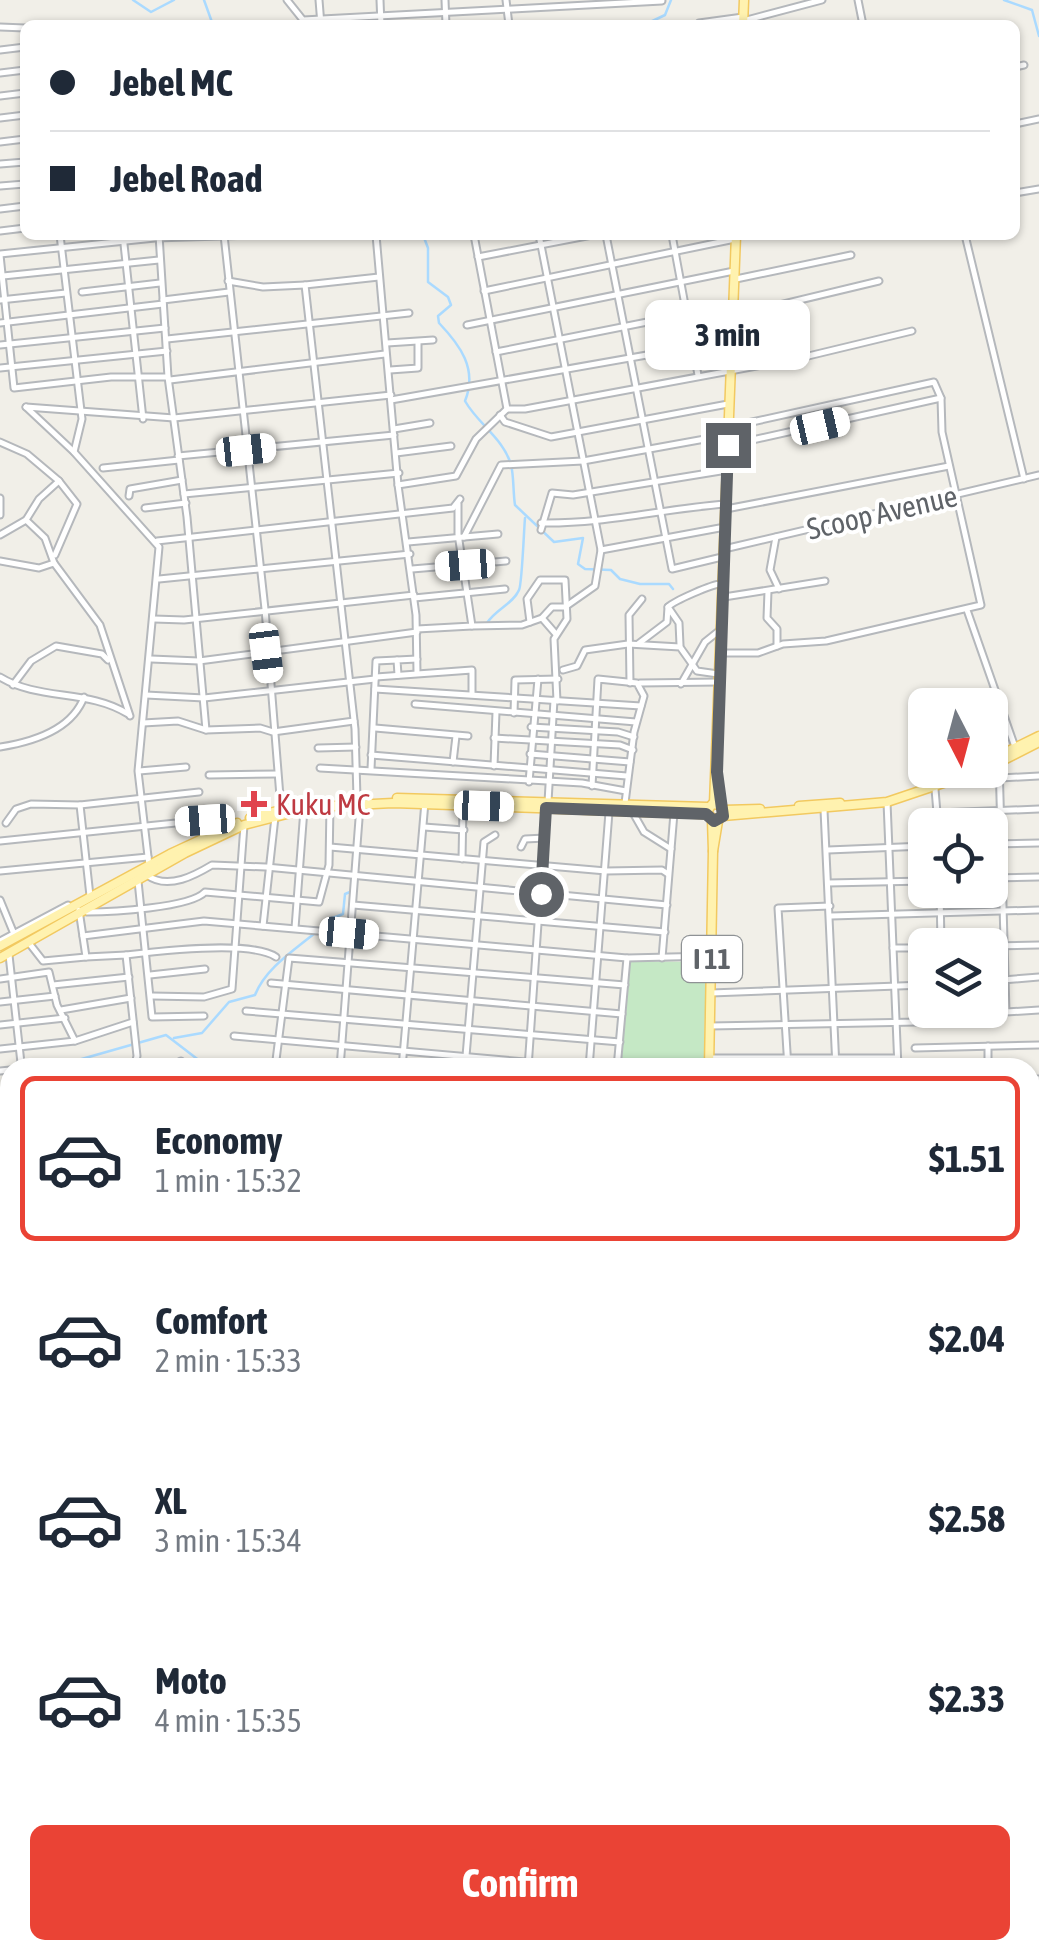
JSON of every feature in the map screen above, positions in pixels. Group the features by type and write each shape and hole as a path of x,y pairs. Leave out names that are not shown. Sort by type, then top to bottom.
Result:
{"main road":[{"path":"715,812 736,240"},
{"path":"1008,753 1039,739"},
{"path":"1008,755 1039,739"},
{"path":"4,956 24,940 79,910 90,899 145,869 223,832 278,813 358,801 715,812 868,800 919,788"},
{"path":"425,801 463,806 547,805 674,813 824,810 887,802 935,789"},
{"path":"0,944 212,834 278,813 358,801"},
{"name":"I 11","path":"709,1058 715,812"}],"street":[{"path":"380,0 381,20"},
{"path":"444,0 446,20"},
{"path":"506,0 509,20"},
{"path":"747,20 822,0"},
{"path":"340,20 568,4 662,2"},
{"path":"1020,66 1024,65"},
{"path":"61,240 81,434 74,452"},
{"path":"109,240 0,254 4,322 17,390 138,376 168,378 237,372 385,354"},
{"path":"123,240 143,419"},
{"path":"159,240 168,378 186,503 206,730"},
{"path":"224,240 265,609 276,774 278,813 263,926"},
{"path":"376,240 398,484 412,570 417,673"},
{"path":"475,240 487,321 507,408"},
{"path":"151,659 200,661 417,630 530,622 542,618 552,607 568,606 595,586 601,550 598,524 588,493 540,240"},
{"path":"478,257 566,240"},
{"path":"607,240 666,540"},
{"path":"673,240 698,376"},
{"path":"484,291 724,240"},
{"path":"966,240 1024,479"},
{"path":"468,325 682,281 850,254"},
{"path":"1,276 159,260"},
{"path":"228,281 264,287 380,276"},
{"path":"733,316 879,281"},
{"path":"82,292 160,283"},
{"path":"304,285 356,747 358,848 341,1058"},
{"path":"4,322 229,292"},
{"path":"2,300 66,293"},
{"path":"494,352 733,305"},
{"path":"166,339 409,313"},
{"path":"0,345 165,328"},
{"path":"398,484 456,476 476,439 507,408 731,371 912,330"},
{"path":"388,343 433,340"},
{"path":"204,1016 154,1019 144,907 146,826 138,771 151,659 156,541 134,522 74,452 26,407 143,419 242,412 500,382 732,340"},
{"path":"390,370 418,368 418,342"},
{"path":"0,368 167,351"},
{"path":"728,436 934,382 941,398 949,466 981,604 826,642 777,646"},
{"path":"462,538 499,466 520,461 551,465 582,461 941,398"},
{"path":"500,416 505,422 542,435 577,434 642,417 729,404"},
{"path":"104,468 322,442 430,424"},
{"path":"0,442 27,454 59,481 77,504 55,549 54,563"},
{"path":"396,453 451,446"},
{"path":"727,470 588,493 552,493 541,527 598,524 660,510 726,506 949,466"},
{"path":"184,494 399,473"},
{"name":"Scoop Avenue","path":"666,540 672,569 764,539 1039,475"},
{"path":"128,496 130,489 182,480"},
{"path":"0,536 26,520 39,499 59,481"},
{"path":"0,498 0,516"},
{"path":"156,541 404,513 459,501 472,626"},
{"path":"145,508 186,503"},
{"path":"0,677 13,685 98,698 130,716 108,660 100,625 54,563 45,538 26,520"},
{"path":"601,550 725,527"},
{"path":"408,542 498,534"},
{"path":"776,536 770,570 779,590"},
{"path":"764,539 773,554"},
{"path":"157,579 410,554"},
{"path":"412,570 506,561"},
{"path":"0,562 39,568 54,563"},
{"path":"530,622 528,599 540,580 565,580 567,619 555,633"},
{"path":"724,597 826,581"},
{"path":"638,644 667,622 668,607 678,598 698,596 706,586 724,584"},
{"path":"154,619 505,589"},
{"path":"722,653 774,651 778,628 767,618 768,591"},
{"path":"642,599 629,615 628,644 634,683 644,690 626,790 629,808 644,832 671,849"},
{"path":"668,607 679,623 680,646 691,666 720,678"},
{"path":"967,610 1016,748"},
{"path":"528,1058 558,679 555,633 542,618"},
{"path":"681,684 705,642 722,629"},
{"path":"563,670 577,666 585,650 601,651 628,644 680,646"},
{"path":"13,685 32,660 56,646 102,654 108,660"},
{"path":"371,769 376,661 416,659"},
{"path":"397,660 398,674"},
{"path":"146,695 204,698 271,693 350,679 472,670 472,694"},
{"path":"592,786 592,732 598,680 681,684 720,678"},
{"path":"529,782 538,679"},
{"path":"514,712 515,680 558,679"},
{"path":"375,688 642,706"},
{"path":"0,747 58,728 77,713 84,697"},
{"path":"415,704 636,722"},
{"path":"494,766 496,712"},
{"path":"143,723 188,722 206,730 260,728 273,732 354,721"},
{"path":"531,727 618,732 634,738"},
{"path":"375,728 468,736"},
{"path":"453,762 456,736"},
{"path":"494,738 633,750"},
{"path":"318,748 356,747"},
{"path":"530,754 630,762"},
{"path":"371,755 627,776"},
{"path":"391,771 393,756"},
{"path":"138,771 186,767"},
{"path":"320,768 626,790"},
{"path":"209,776 276,774"},
{"path":"1008,778 1039,776"},
{"path":"935,789 937,808"},
{"path":"6,822 16,809 31,804 80,805 199,792"},
{"path":"403,1058 425,801"},
{"path":"887,802 892,848 897,1058"},
{"path":"80,805 90,899 87,912 198,899 205,892 320,902 330,847 330,805"},
{"path":"462,858 463,806"},
{"path":"295,928 304,809"},
{"path":"591,1058 608,809"},
{"path":"1008,810 1039,809"},
{"path":"824,810 836,1058"},
{"path":"662,958 674,813"},
{"path":"0,841 208,820 212,834"},
{"path":"152,996 229,993 242,893 244,826"},
{"path":"424,827 464,830"},
{"path":"234,1036 466,1058 484,842 496,835"},
{"path":"521,847 525,840 546,838"},
{"path":"1008,844 1039,843"},
{"path":"330,847 606,872 662,870 668,874"},
{"path":"827,850 908,847"},
{"path":"0,871 86,862 145,869 161,882 204,874 212,865 244,866 667,905"},
{"path":"204,874 205,892"},
{"path":"1008,878 1039,877"},
{"path":"828,884 908,881"},
{"path":"0,944 90,899"},
{"path":"0,900 14,934"},
{"path":"353,906 665,932"},
{"path":"787,1058 778,908 830,906"},
{"path":"942,908 942,928"},
{"path":"1004,908 1004,928"},
{"path":"79,910 86,957"},
{"path":"830,916 1039,910"},
{"path":"83,936 204,921 627,958 712,956"},
{"path":"24,940 37,949 49,972 75,1041"},
{"path":"43,961 208,944 234,951 264,951 276,957"},
{"path":"1008,946 1039,945"},
{"path":"892,948 908,948"},
{"path":"126,955 136,1058"},
{"path":"4,956 13,978 19,1058"},
{"path":"275,1058 283,984 290,958 625,985"},
{"path":"618,1058 627,958"},
{"path":"150,975 205,969"},
{"path":"0,980 49,972"},
{"path":"53,985 129,977"},
{"path":"1008,980 1039,977"},
{"path":"271,983 622,1014"},
{"path":"711,993 908,986"},
{"path":"0,1002 56,996"},
{"path":"62,1010 130,998"},
{"path":"246,1010 620,1042"},
{"path":"1008,1012 1039,1010"},
{"path":"0,1025 65,1018"},
{"path":"0,1048 75,1041 133,1022"},
{"path":"710,1026 908,1022"},
{"path":"915,1048 1039,1045"},
{"path":"988,1046 988,1058"}],"green space":[{"path":"627,961 706,962 704,1058 622,1058"}],"waterway":[{"path":"133,0 151,12 174,0"},
{"path":"204,0 211,20"},
{"path":"654,20 665,15 671,0"},
{"path":"1004,0 1032,10 1039,36"},
{"path":"425,240 428,282 448,297 451,305 438,316 439,323 460,349 468,368 465,401 508,456 515,505 554,542 583,538 578,564 585,569 611,570 620,579 669,584 673,589"},
{"path":"487,623 519,590 525,518"},
{"path":"321,928 325,921 343,914 345,894 350,892"},
{"path":"174,1038 202,1033 229,1002 255,995 273,969 315,933"},
{"path":"85,1058 166,1035 196,1058"}],"place":[{"name":"Kuku MC","path":"254,804"}],"route":[{"path":"541,894 546,808 706,814 714,821 723,816 717,772 728,445"}]}
